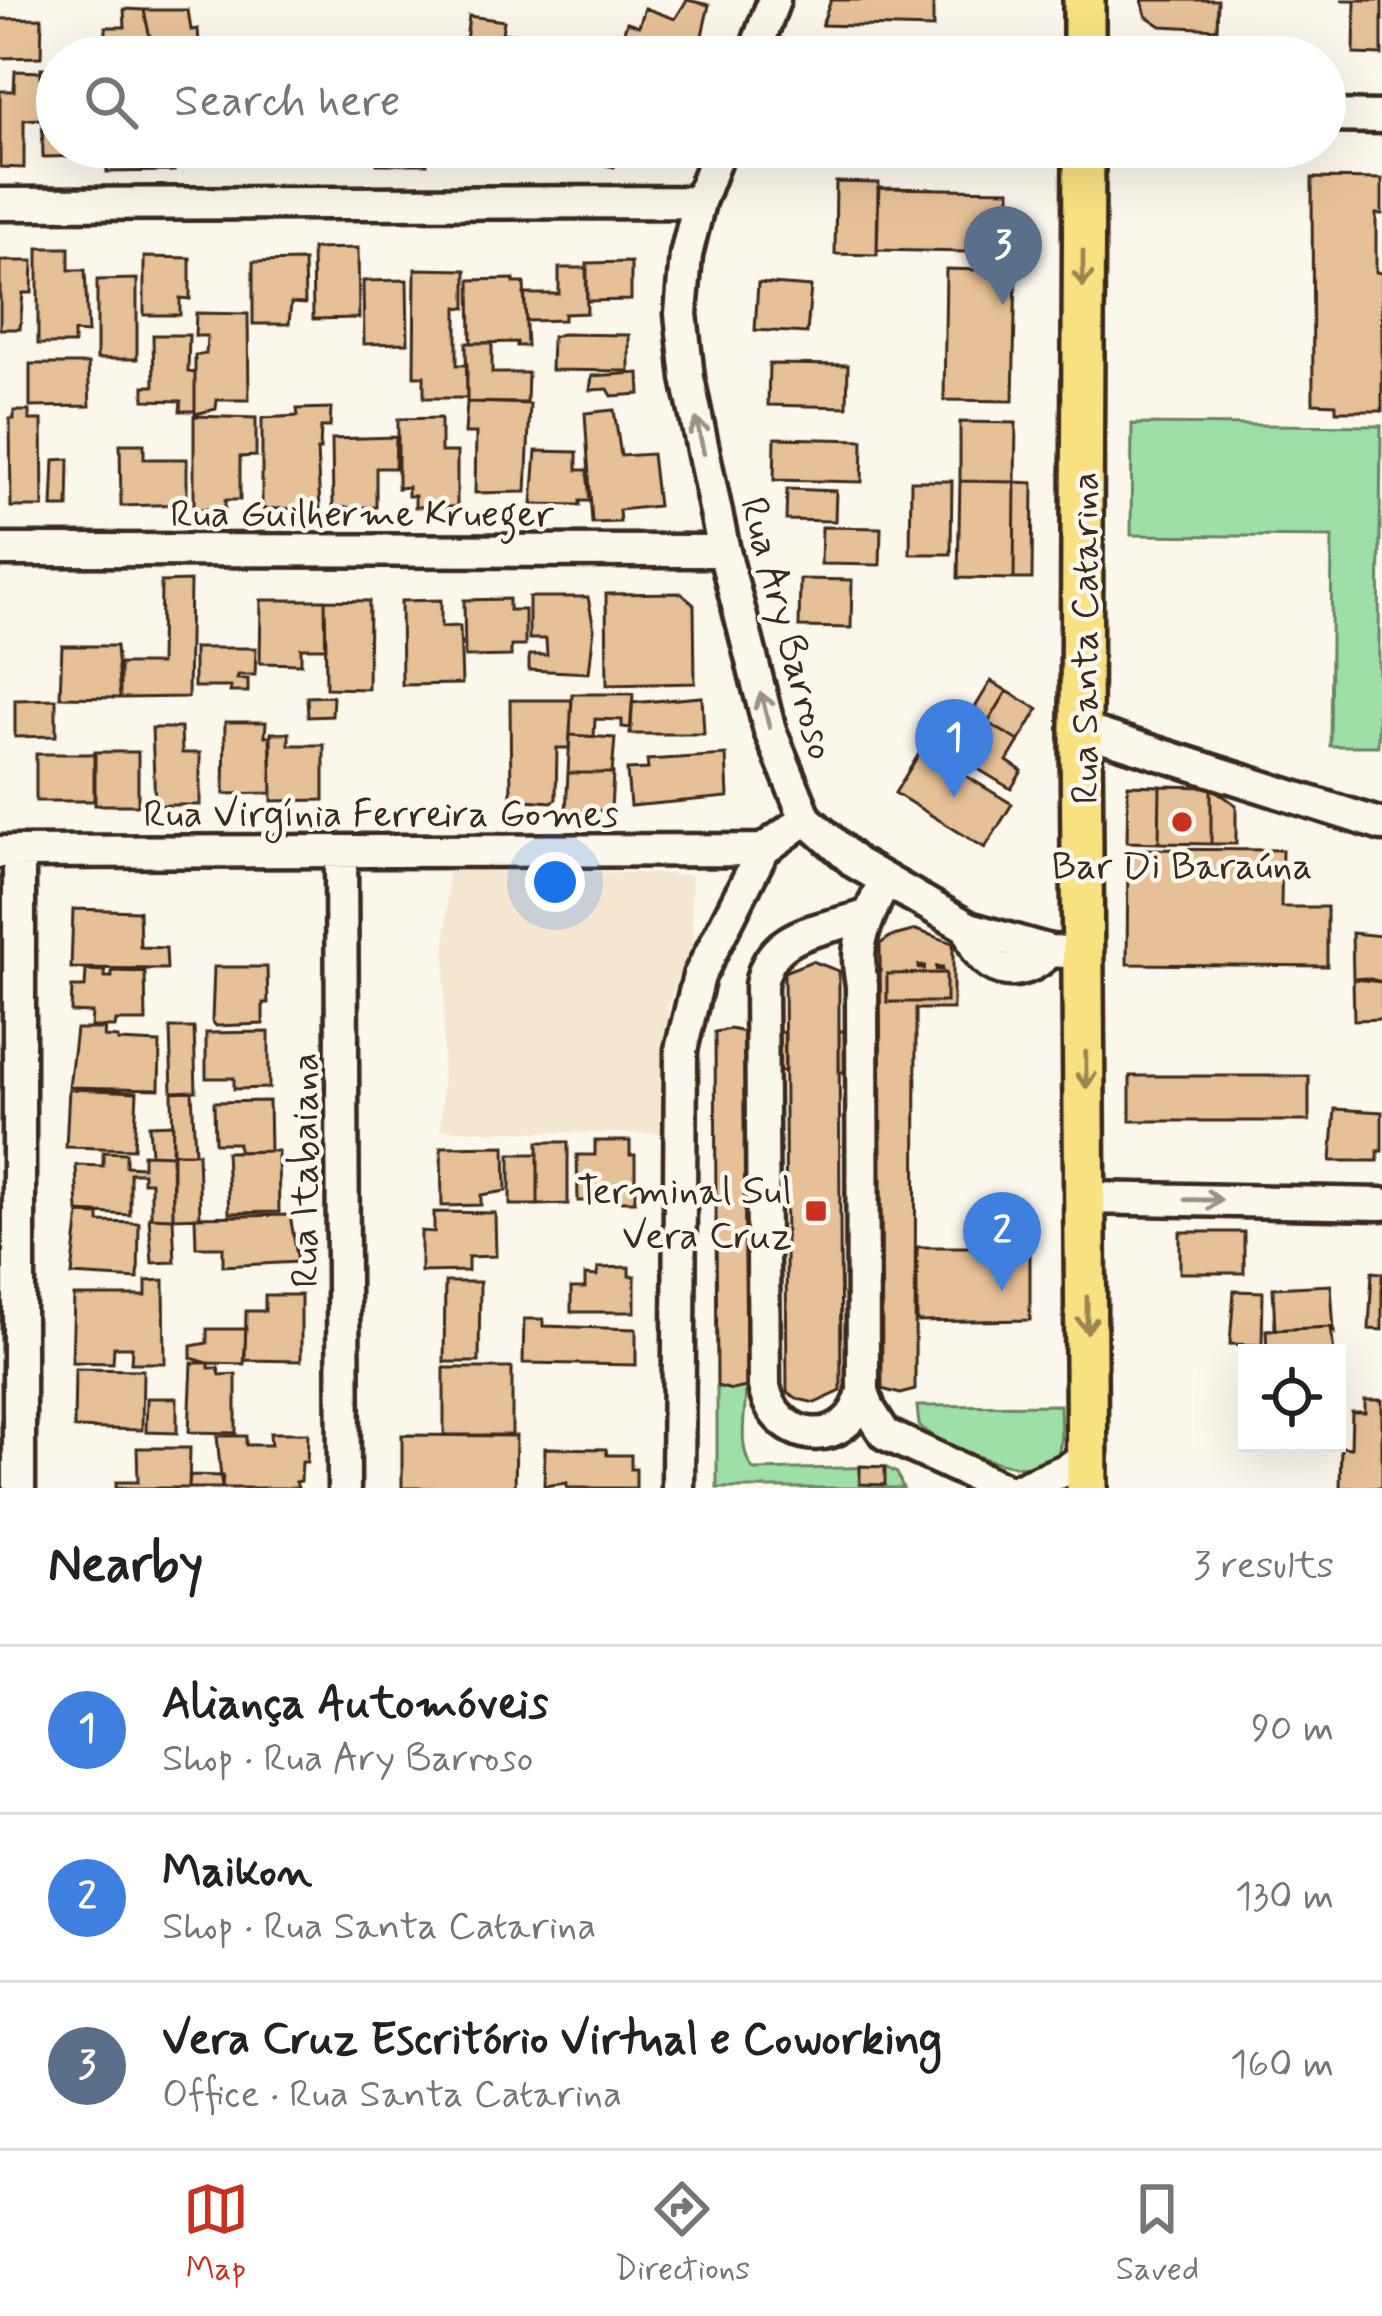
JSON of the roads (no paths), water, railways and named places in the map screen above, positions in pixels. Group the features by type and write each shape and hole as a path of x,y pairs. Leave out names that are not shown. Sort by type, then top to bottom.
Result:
{"main road":[{"path":"1084,0 1084,36"},
{"name":"Rua Santa Catarina","path":"1084,168 1081,729 1067,952 1087,1198 1087,1472"}],"street":[{"path":"761,36 774,0"},
{"path":"1346,116 1382,117"},
{"name":"Rua Ary Barroso","path":"712,168 686,255 681,314 688,378 724,551 770,731 806,819 832,846 969,928 1067,952"},
{"path":"0,204 699,202"},
{"name":"Rua Guilherme Krueger","path":"0,550 724,551"},
{"path":"1081,729 1382,825"},
{"path":"679,1488 681,1049 699,976 763,850 806,819"},
{"name":"Rua Virgínia Ferreira Gomes","path":"9,852 763,850"},
{"name":"Rua Itabaiana","path":"341,851 344,1488"},
{"path":"9,852 9,1183 19,1488"},
{"path":"857,963 866,916 884,880"},
{"path":"866,916 791,938 764,967 767,1402 778,1420 797,1431 886,1434 1002,1488"},
{"path":"811,934 828,937 847,949 857,963 862,985 863,1390 860,1405 849,1420 817,1434"},
{"path":"1087,1198 1382,1204"},
{"path":"863,1390 868,1409 886,1434"},
{"path":"1021,1488 1068,1469 1087,1472"}],"place":[{"name":"Vera Cruz Escritório Virtual e Coworking","path":"1003,305"},
{"name":"Aliança Automóveis","path":"954,798"},
{"name":"Bar Di Baraúna","path":"1182,822"},
{"name":"Terminal Sul Vera Cruz","path":"816,1211"},
{"name":"Maikon","path":"1002,1291"}]}
